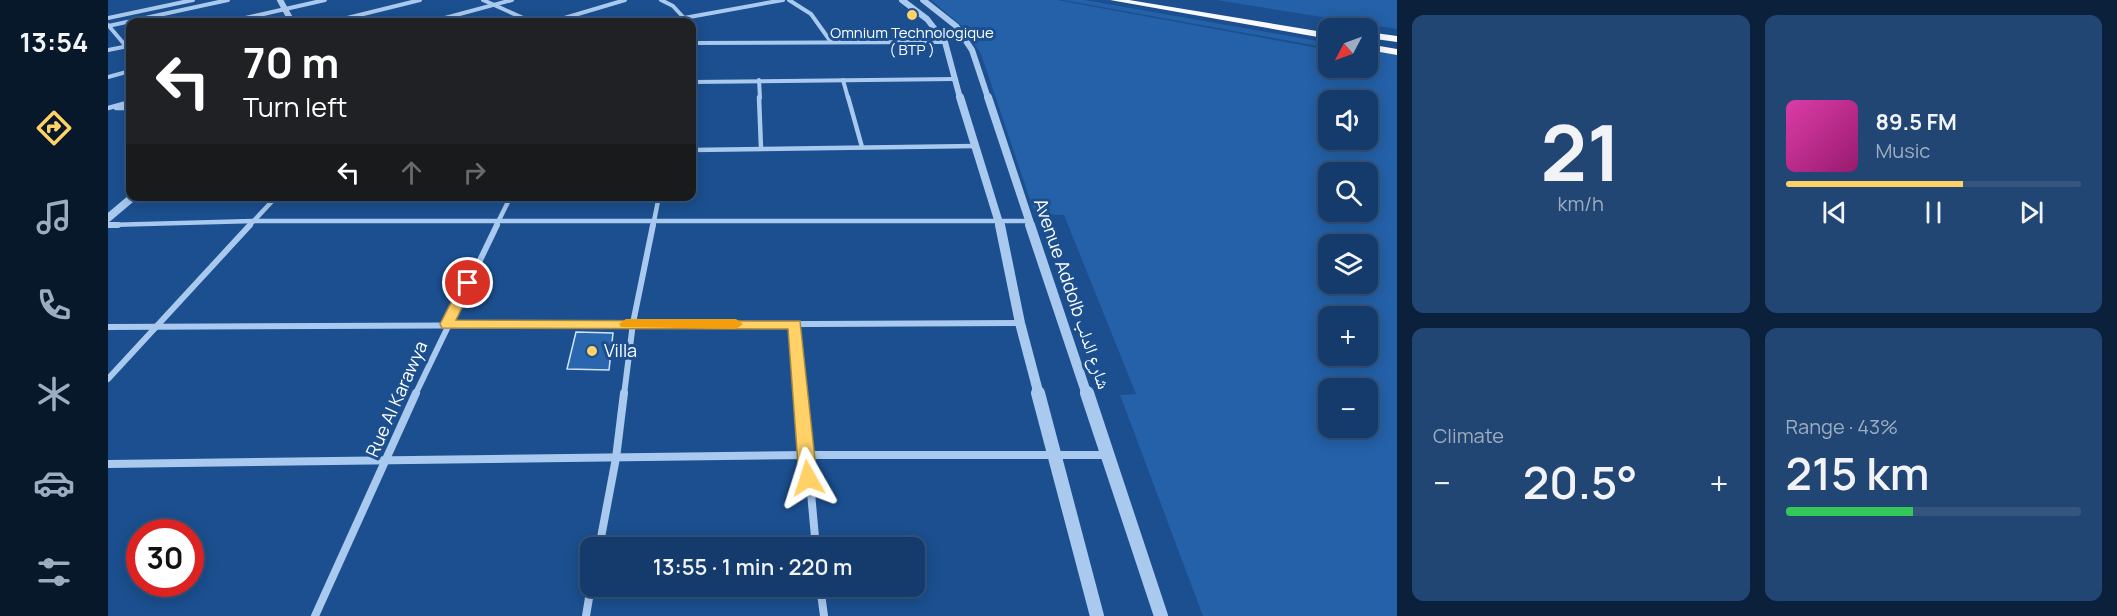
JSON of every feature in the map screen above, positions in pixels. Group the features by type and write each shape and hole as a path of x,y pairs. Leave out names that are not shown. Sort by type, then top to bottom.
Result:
{"highway":[{"path":"1114,0 1174,7 1318,32"},
{"path":"1147,0 1174,7"},
{"path":"1378,43 1397,46"}],"street":[{"path":"108,18 193,0"},
{"path":"145,18 228,0"},
{"path":"280,0 288,9 291,18"},
{"path":"246,18 326,0"},
{"path":"347,18 420,0"},
{"path":"483,0 523,18"},
{"path":"445,18 512,0"},
{"path":"564,18 625,0"},
{"path":"661,0 673,6 682,18"},
{"path":"693,18 783,0"},
{"path":"789,0 816,19 831,42"},
{"path":"902,0 927,20 945,42 954,80 999,221 1020,323 1097,616"},
{"name":"Avenue Addolb شارع الدلب","path":"923,0 956,26 969,45 1161,616"},
{"path":"108,26 126,22"},
{"path":"108,26 126,44"},
{"path":"696,43 945,42"},
{"path":"108,50 126,46"},
{"path":"108,77 126,72"},
{"path":"759,80 761,148"},
{"path":"843,80 862,147"},
{"path":"696,82 954,80"},
{"path":"110,108 126,103"},
{"path":"110,108 126,108"},
{"path":"696,150 975,146"},
{"path":"108,218 128,201"},
{"path":"108,379 272,201"},
{"name":"Rue Al Karawya","path":"315,616 447,324 510,201"},
{"path":"601,537 616,458 633,324 658,201"},
{"path":"108,225 253,221 655,223 1030,221"},
{"path":"108,327 1020,323"},
{"path":"795,324 815,537"},
{"path":"108,464 806,454 1053,453 1108,455"},
{"path":"586,616 589,597"},
{"path":"821,597 824,616"}],"shaded area":[{"path":"931,0 1057,0 1318,48 1318,78 1378,78 1378,52 1397,55 1397,616 1203,616 1120,395 1136,394 1064,215 1035,214 981,54 962,26"},
{"path":"1063,0 1085,0 1318,41 1318,46"},
{"path":"1216,0 1397,0 1397,29 1378,26 1378,18 1328,18"}],"building":[{"name":"Villa","path":"576,332 613,333 609,370 567,369"}],"slow traffic":[{"path":"626,324 736,324"}],"place":[{"name":"Omnium Technologique ( BTP )","path":"912,15"},
{"name":"Villa","path":"592,351"}],"route":[{"path":"468,283 447,324 795,324 808,478"}]}
